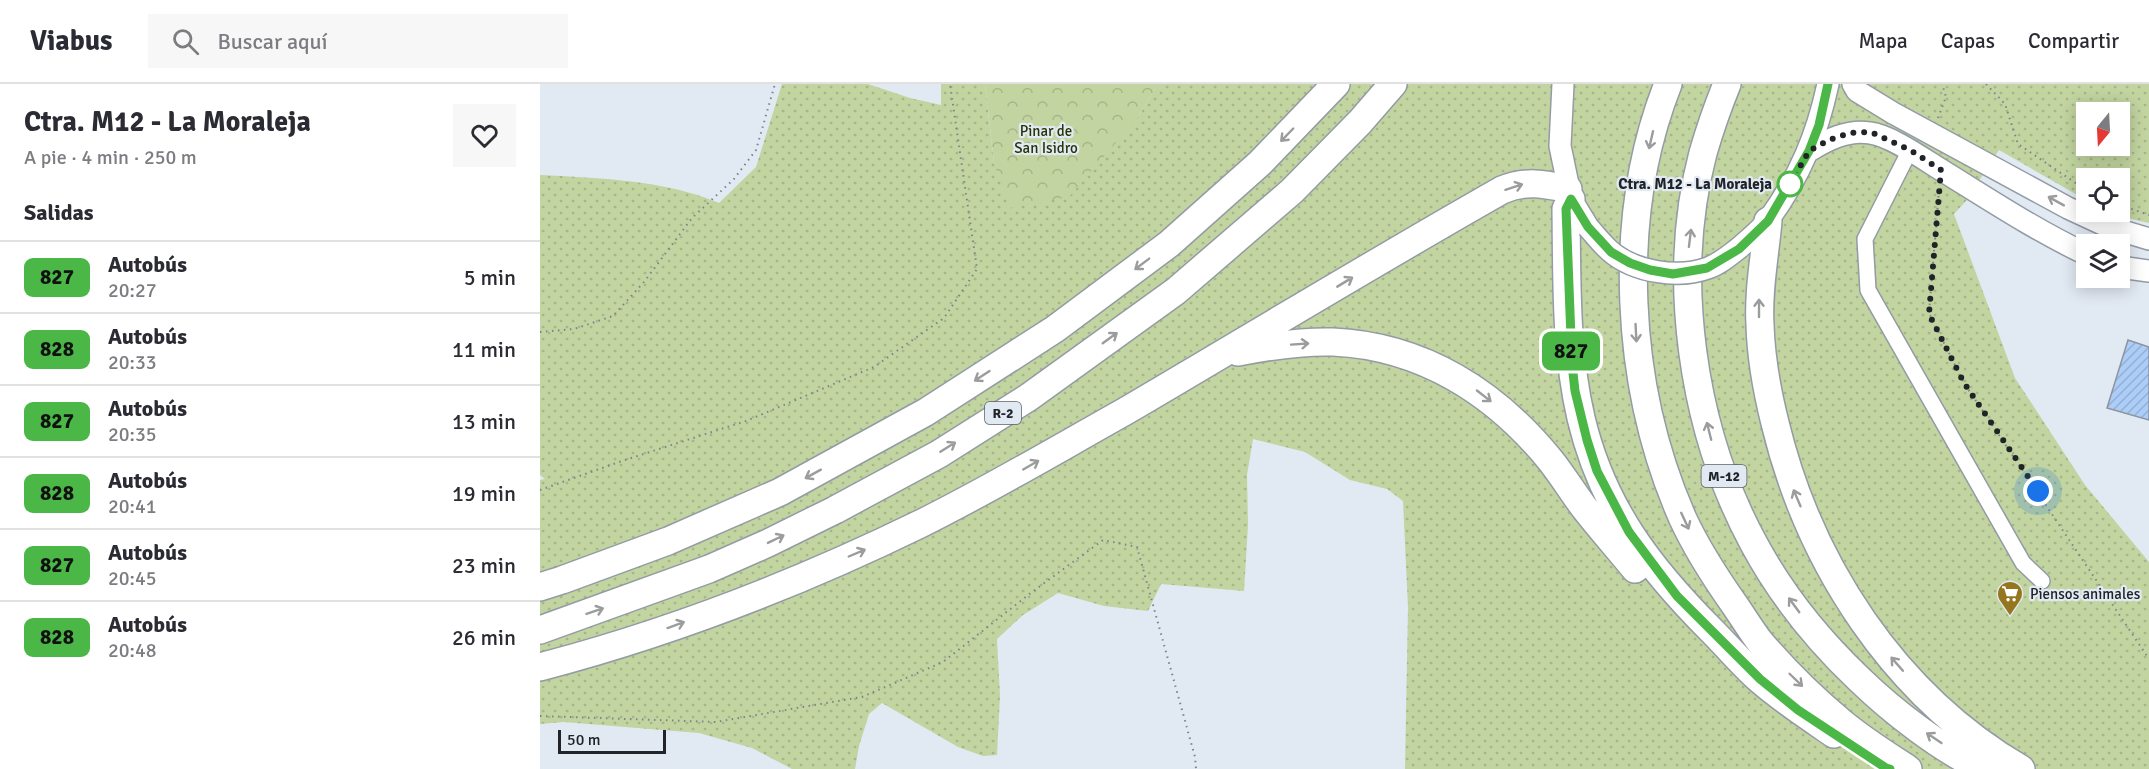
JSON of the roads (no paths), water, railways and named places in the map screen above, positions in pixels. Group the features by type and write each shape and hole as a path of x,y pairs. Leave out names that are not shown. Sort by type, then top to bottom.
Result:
{"highway":[{"path":"540,587 668,541 780,492 926,412 1055,329 1169,244 1260,163 1336,84"},
{"name":"R-2","path":"540,630 709,569 768,543 939,454 1029,397 1176,291 1300,183 1360,122 1393,84"},
{"path":"1668,84 1655,124 1644,171 1635,227 1634,267 1636,341 1646,401 1663,465 1683,519 1707,564 1759,640 1785,670 1841,723 1908,769"},
{"name":"M-12","path":"1726,84 1703,154 1689,250 1689,311 1694,354 1700,394 1713,447 1754,544 1807,624 1840,662 1878,698 1923,731 1984,769"},
{"path":"540,667 620,644 709,614 920,524 1020,472 1502,190 1515,184 1528,183 1546,184 1570,194 1566,209 1572,364 1581,418 1597,471 1623,522 1647,559 1677,596 1760,679"},
{"path":"1768,221 1759,300 1763,368 1791,483 1821,552 1867,628 1896,664 1957,725 2021,769"},
{"path":"1222,355 1300,343 1332,342 1404,355 1457,377 1487,397 1524,432 1550,461 1584,508 1648,585 1704,637 1798,710 1890,769"}],"street":[{"path":"1563,84 1560,146 1570,194 1588,227 1611,252 1630,263 1650,270 1673,274 1707,268 1739,249 1768,221 1809,151 1819,125 1828,84"},
{"path":"1853,84 1857,91 2068,207 2109,227 2149,239"},
{"path":"1809,151 1839,136 1871,132 1910,150 2056,240 2076,249"},
{"path":"1910,150 1865,239 1868,290 2023,563 2042,581"},
{"path":"2130,268 2149,271"}],"place":[{"name":"Ctra. M12 - La Moraleja","path":"1790,184"},
{"name":"Piensos animales","path":"2010,617"}],"park label":[{"name":"Pinar de San Isidro","path":"1046,140"}]}
